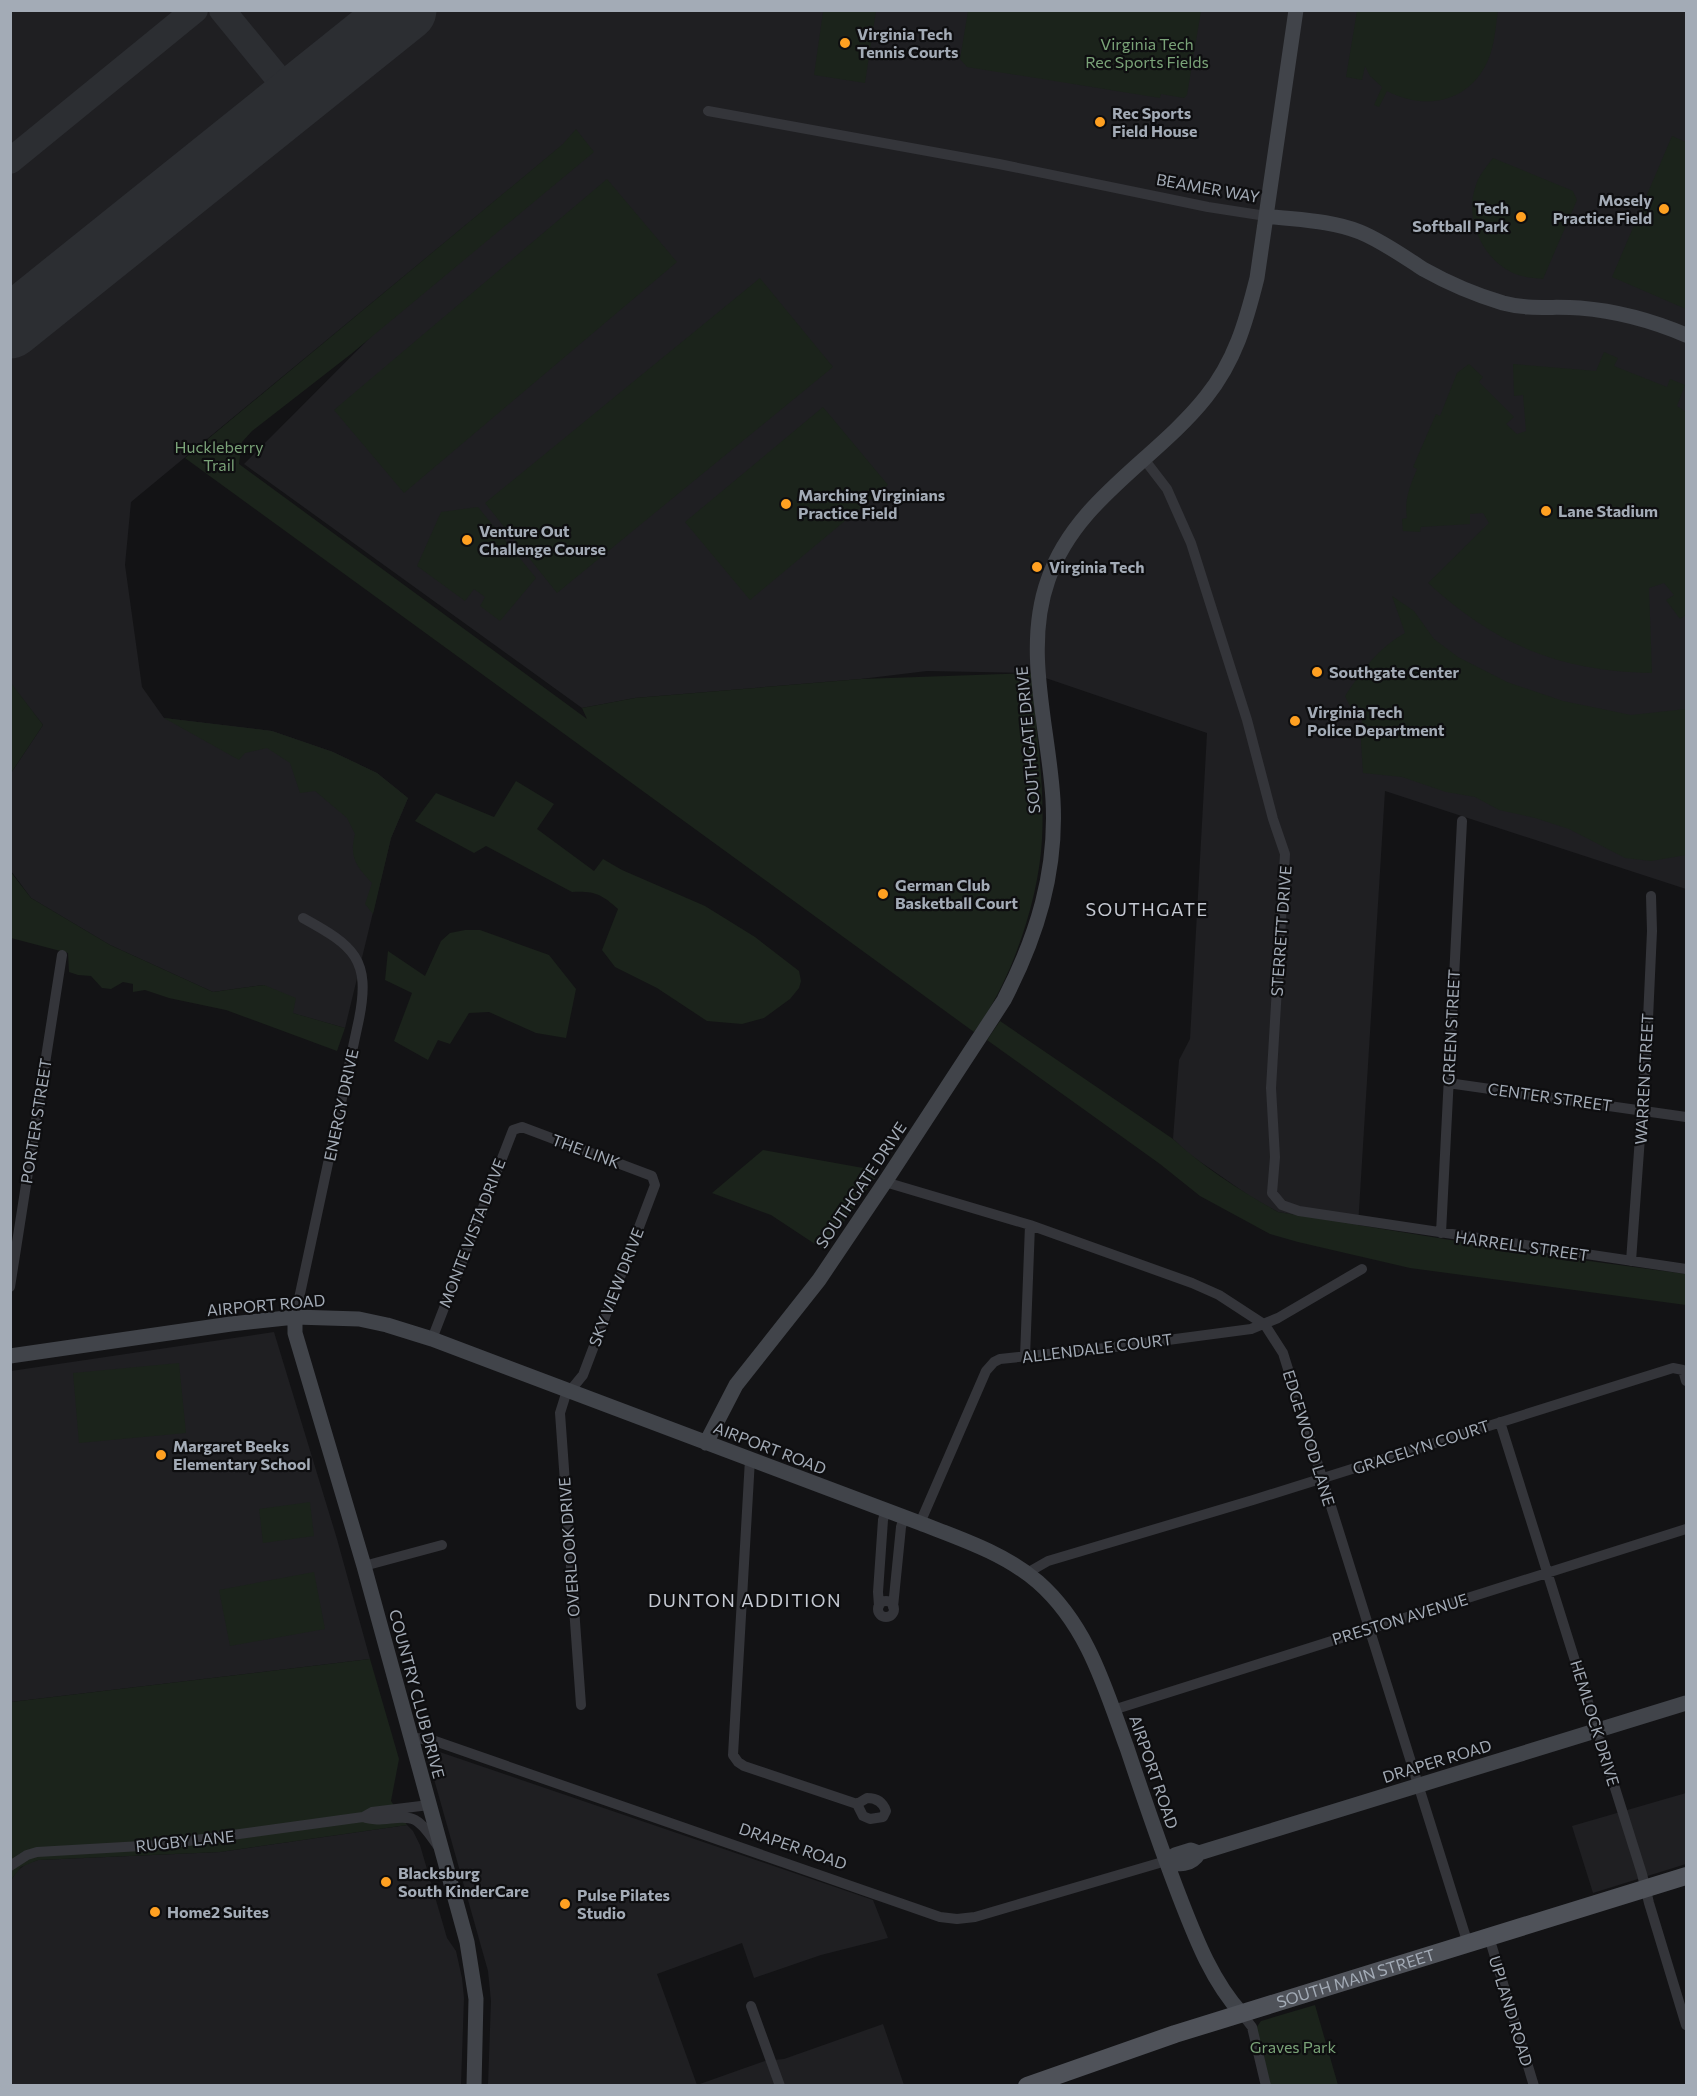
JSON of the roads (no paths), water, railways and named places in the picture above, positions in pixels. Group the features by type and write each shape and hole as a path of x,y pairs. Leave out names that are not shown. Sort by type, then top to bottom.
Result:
{"main road":[{"name":"SOUTH MAIN STREET","path":"1026,2085 1118,2053 1686,1876"}],"street":[{"name":"SOUTHGATE DRIVE","path":"706,1443 725,1403 740,1379 813,1288 885,1182 1004,1000 1027,953 1044,902 1050,871 1054,827 1039,670 1038,631 1047,583 1056,559 1087,513 1195,410 1227,367 1243,332 1257,278 1296,10"},
{"name":"BEAMER WAY","path":"708,111 999,164 1208,207 1331,224 1357,231 1377,240 1426,271 1484,297 1504,303 1546,308 1580,308 1618,314 1652,322 1686,335"},
{"name":"STERRETT DRIVE","path":"1144,459 1167,489 1191,543 1247,720 1286,854 1271,1088 1275,1157 1272,1193 1282,1205 1299,1211 1359,1220"},
{"name":"GREEN STREET","path":"1441,1233 1462,821"},
{"name":"WARREN STREET","path":"1631,1261 1643,1111 1651,896"},
{"name":"ENERGY DRIVE","path":"295,1317 364,987 360,966 351,951 332,934 303,918"},
{"name":"PORTER STREET","path":"10,1287 62,955"},
{"name":"CENTER STREET","path":"1448,1083 1686,1117"},
{"name":"THE LINK","path":"516,1128 522,1127 650,1175 655,1180"},
{"name":"MONTE VISTA DRIVE","path":"432,1339 510,1135 516,1128"},
{"name":"SKY VIEW DRIVE","path":"570,1392 583,1375 656,1185 655,1180"},
{"name":"EDGEWOOD LANE","path":"885,1182 1030,1226 1192,1283 1220,1296 1265,1325 1283,1353 1468,1944"},
{"name":"HARRELL STREET","path":"1359,1220 1686,1269"},
{"path":"1025,1357 1030,1226"},
{"name":"ALLENDALE COURT","path":"920,1523 986,1371 993,1362 1000,1359 1251,1329 1265,1325 1362,1269"},
{"name":"AIRPORT ROAD","path":"10,1356 295,1317 359,1319 387,1324 886,1510 993,1553 1027,1573 1054,1598 1080,1632 1093,1657 1198,1944 1228,1998 1242,2014"},
{"name":"COUNTRY CLUB DRIVE","path":"295,1317 295,1333 364,1566 467,1942 477,2010 474,2085"},
{"name":"GRACELYN COURT","path":"1027,1573 1048,1561 1673,1368 1680,1368 1686,1381"},
{"name":"OVERLOOK DRIVE","path":"570,1392 563,1402 560,1413 581,1705"},
{"name":"HEMLOCK DRIVE","path":"1500,1422 1549,1572 1686,2025"},
{"path":"750,1459 733,1755 744,1766 857,1804"},
{"path":"886,1510 883,1520 878,1592 880,1615 885,1617 893,1613 901,1527 904,1517"},
{"name":"PRESTON AVENUE","path":"1113,1710 1686,1529"},
{"path":"364,1566 442,1545"},
{"name":"DRAPER ROAD","path":"410,1737 435,1741 940,1917 957,1919 975,1917 1166,1861 1180,1865 1194,1860 1199,1853 1686,1703"},
{"name":"RUGBY LANE","path":"10,1866 27,1855 37,1852 159,1845 363,1817 372,1812 429,1805"},
{"name":"RUGBY LANE","path":"363,1817 374,1821 412,1818 441,1850"},
{"name":"UPLAND ROAD","path":"1489,1937 1534,2085"},
{"path":"751,2006 780,2085"},
{"path":"1242,2014 1252,2027 1266,2085"}],"place":[{"name":"Virginia Tech Tennis Courts","path":"845,43"},
{"name":"Rec Sports Field House","path":"1100,122"},
{"name":"Mosely Practice Field","path":"1664,209"},
{"name":"Tech Softball Park","path":"1521,217"},
{"name":"Marching Virginians Practice Field","path":"786,504"},
{"name":"Lane Stadium","path":"1546,511"},
{"name":"Venture Out Challenge Course","path":"467,540"},
{"name":"Virginia Tech","path":"1037,567"},
{"name":"Southgate Center","path":"1317,672"},
{"name":"Virginia Tech Police Department","path":"1295,721"},
{"name":"German Club Basketball Court","path":"883,894"},
{"name":"Margaret Beeks Elementary School","path":"161,1455"},
{"name":"Blacksburg South KinderCare","path":"386,1882"},
{"name":"Pulse Pilates Studio","path":"565,1904"},
{"name":"Home2 Suites","path":"155,1912"}],"district":[{"name":"SOUTHGATE","path":"1147,910"},
{"name":"DUNTON ADDITION","path":"745,1601"}],"park label":[{"name":"Virginia Tech Rec Sports Fields","path":"1147,53"},
{"name":"Huckleberry Trail","path":"219,456"},
{"name":"Graves Park","path":"1293,2047"}]}
